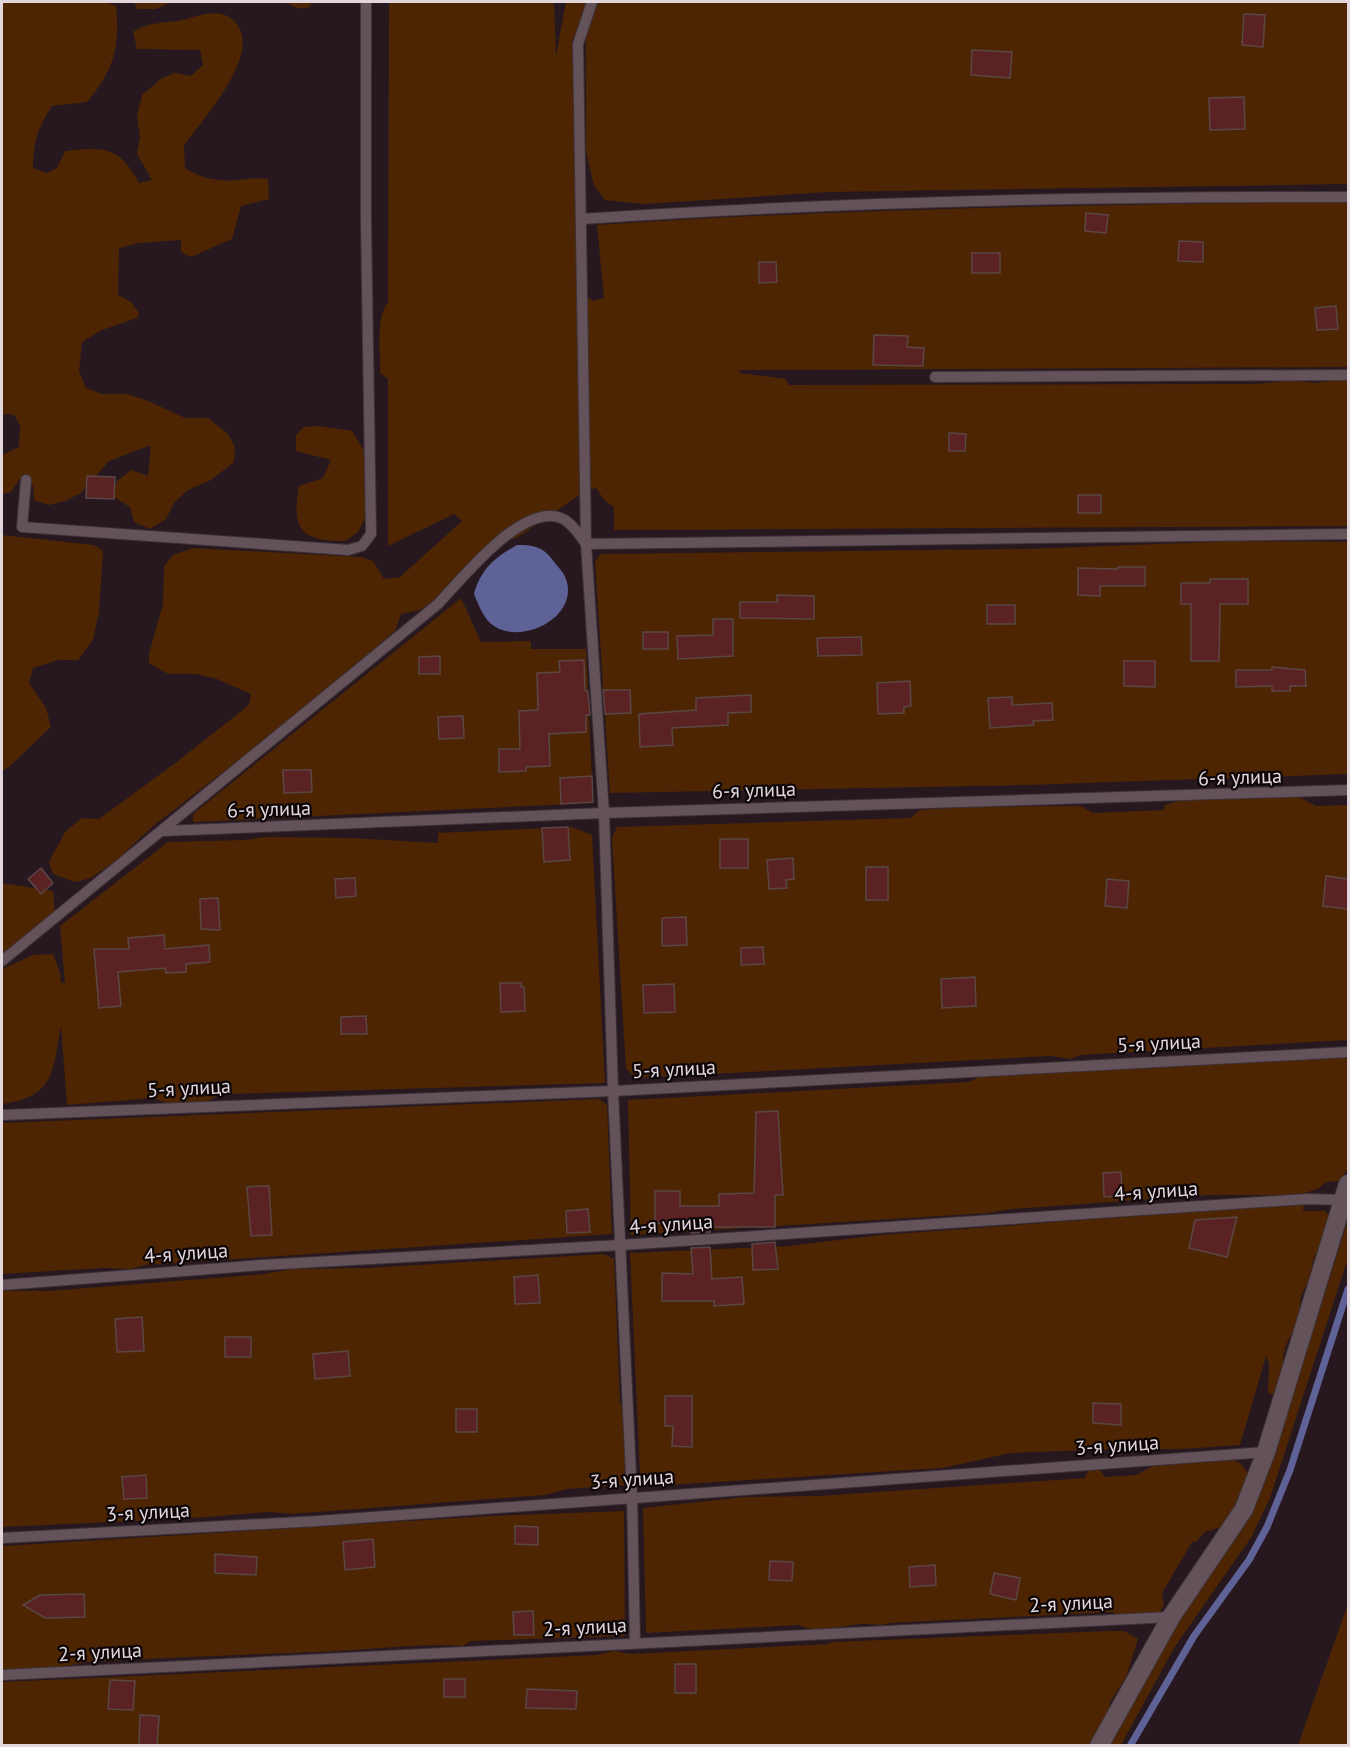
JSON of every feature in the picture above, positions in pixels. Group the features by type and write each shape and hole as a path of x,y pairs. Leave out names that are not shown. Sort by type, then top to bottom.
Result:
{"street":[{"path":"1099,1746 1171,1617 1244,1509 1266,1452 1346,1192"}],"lane":[{"path":"26,480 22,527 348,550 362,546 371,534 366,222 366,2"},
{"path":"592,2 578,44 586,544 604,813 613,1090 632,1496 635,1642"},
{"path":"581,219 777,206 1095,196 1348,196"},
{"path":"935,377 1348,375"},
{"path":"2,961 438,604 487,552 529,519 545,515 564,519 577,530 586,544"},
{"path":"586,544 1348,534"},
{"name":"6-я улица","path":"162,831 604,813 898,803 1129,799 1348,790"},
{"name":"5-я улица","path":"2,1115 613,1090 1348,1052"},
{"name":"4-я улица","path":"2,1285 262,1265 621,1245 1307,1199 1346,1192"},
{"name":"3-я улица","path":"2,1538 318,1521 632,1496 1266,1452"},
{"name":"2-я улица","path":"2,1675 1171,1617"}],"shaded area":[{"path":"2,2 106,2 116,6 116,46 103,79 87,102 52,106 40,128 35,143 33,168 47,173 57,168 65,151 90,149 109,152 117,156 132,171 139,183 152,180 137,154 140,137 137,116 142,95 162,78 175,73 191,76 203,65 200,50 137,49 133,32 155,24 218,13 233,20 241,33 242,49 228,84 184,146 185,168 198,175 217,180 268,179 269,199 241,206 232,239 191,257 181,252 181,240 139,243 119,248 118,295 131,302 139,313 137,318 102,330 82,342 79,371 86,388 101,394 127,394 185,418 208,418 228,434 235,447 234,462 211,480 188,490 174,503 166,519 150,529 134,522 130,507 112,496 117,481 131,470 148,476 151,445 109,461 81,493 65,501 49,505 34,500 33,486 27,477 19,480 11,492 2,494 2,455 19,447 20,425 14,415 2,414"},
{"path":"134,2 171,2 156,9 137,9"},
{"path":"286,2 312,2 310,7 304,8 295,7"},
{"path":"389,2 554,2 556,56 566,2 587,2 574,41 578,290 593,301 604,298 597,225 879,211 1348,201 1348,367 739,370 740,373 786,379 789,385 1255,384 1293,380 1314,383 1347,379 1348,526 614,530 614,507 605,501 596,488 587,490 518,537 491,547 474,557 468,576 420,610 401,614 395,631 279,729 153,826 118,859 91,878 75,882 53,874 49,862 65,832 82,818 99,819 249,705 251,694 217,679 196,674 168,674 149,663 149,654 163,604 164,566 173,555 193,548 361,557 373,561 384,579 400,577 462,521 454,514 388,546 388,379 380,373 380,327 381,317 388,302"},
{"path":"599,2 1348,2 1348,184 828,192 644,204 605,200 594,186 586,151 586,29"},
{"path":"319,426 352,431 366,454 367,515 358,532 345,541 318,539 302,530 298,523 299,486 323,478 331,460 296,451 296,435 304,427"},
{"path":"2,535 94,545 103,551 99,612 93,640 78,660 58,660 33,668 29,683 46,708 51,727 2,771"},
{"path":"1237,541 1348,542 1348,774 1028,785 610,793 595,561 601,554 1026,549"},
{"path":"461,598 481,642 531,641 531,649 586,649 593,803 193,822 193,814"},
{"path":"1257,795 1299,797 1316,806 1348,805 1348,1040 1080,1055 1070,1059 1051,1056 636,1078 626,1069 612,838 617,827 910,818 920,810 964,807 1081,806 1093,813 1163,810 1165,805 1186,799"},
{"path":"571,827 592,835 605,1083 220,1094 205,1103 168,1104 154,1098 67,1105 61,1026 53,1068 42,1088 19,1101 2,1104 2,969 33,955 53,954 61,983 65,983 60,926 168,842 246,840 264,837 351,838 438,843 438,833"},
{"path":"2,883 53,891 55,913 2,959"},
{"path":"1348,1056 1348,1169 1339,1181 1326,1182 1318,1189 1298,1195 1208,1195 1011,1209 988,1213 631,1235 628,1100 968,1082 980,1077"},
{"path":"599,1099 607,1105 612,1234 145,1265 131,1269 102,1268 2,1274 2,1123"},
{"path":"1304,1204 1303,1211 1325,1211 1331,1218 1326,1237 1313,1260 1314,1276 1302,1294 1297,1325 1285,1350 1280,1382 1272,1395 1268,1392 1269,1364 1266,1356 1240,1445 1011,1453 942,1468 653,1486 640,1474 630,1253 789,1246 880,1235"},
{"path":"1348,1220 1348,1258 1270,1498 1252,1536 1174,1648 1121,1745 1107,1746 1164,1644 1247,1517 1278,1442"},
{"path":"604,1254 614,1259 620,1404 625,1409 627,1471 624,1474 624,1485 567,1489 545,1495 291,1514 269,1512 180,1519 2,1527 2,1291 48,1291 264,1274 292,1269 367,1268"},
{"path":"1226,1456 1240,1463 1248,1473 1240,1498 1221,1527 1205,1532 1196,1542 1192,1542 1162,1593 1164,1604 1158,1616 1116,1617 1114,1612 882,1625 861,1624 822,1629 799,1625 646,1633 643,1508 745,1497 818,1496 1085,1478 1088,1470 1099,1468 1105,1477 1136,1475 1157,1464"},
{"path":"624,1511 625,1636 471,1641 463,1646 407,1646 87,1662 61,1667 2,1671 2,1546 491,1516"},
{"path":"1348,1604 1348,1745 1298,1745"},
{"path":"1124,1631 1138,1639 1126,1677 1110,1702 1111,1713 1094,1746 2,1745 2,1682 596,1655 614,1651 630,1654 832,1642"}],"water":[{"path":"517,545 534,546 547,553 564,575 568,593 564,606 555,617 544,625 516,632 502,630 490,623 474,594 480,578 490,565"}],"building":[{"path":"1244,14 1265,15 1263,47 1242,45"},
{"path":"972,50 1012,52 1010,78 971,75"},
{"path":"1244,97 1245,129 1210,130 1209,98"},
{"path":"1086,213 1108,215 1106,233 1085,231"},
{"path":"1179,241 1203,242 1203,262 1178,261"},
{"path":"972,253 1000,253 1000,273 972,273"},
{"path":"759,262 776,262 777,282 759,283"},
{"path":"1336,306 1338,329 1317,330 1315,308"},
{"path":"874,335 908,336 907,347 924,348 923,366 873,365"},
{"path":"949,433 966,434 965,451 949,451"},
{"path":"87,476 115,477 114,499 86,498"},
{"path":"1078,495 1101,495 1101,513 1078,513"},
{"path":"1118,567 1145,567 1145,586 1100,586 1100,596 1078,595 1078,568 1118,569"},
{"path":"1210,579 1248,579 1248,604 1220,604 1219,661 1191,661 1191,604 1181,604 1181,583 1210,583"},
{"path":"777,595 814,596 814,619 740,618 740,602 777,602"},
{"path":"987,605 1015,605 1015,624 987,624"},
{"path":"713,619 733,619 733,656 678,659 677,636 713,635"},
{"path":"643,632 668,632 668,649 643,649"},
{"path":"861,637 862,655 818,656 817,638"},
{"path":"440,656 440,674 419,674 419,657"},
{"path":"584,660 585,691 588,691 590,715 586,715 586,732 549,734 550,766 526,767 526,771 499,772 499,749 520,749 519,711 538,710 537,673 560,672 559,661"},
{"path":"1124,661 1155,661 1155,687 1124,686"},
{"path":"1272,667 1305,670 1306,686 1290,686 1290,691 1272,691 1272,686 1236,687 1236,670 1272,670"},
{"path":"910,681 911,706 904,707 904,713 878,714 877,683"},
{"path":"603,690 630,690 631,713 605,714"},
{"path":"751,695 751,712 728,713 728,725 672,728 673,745 640,747 639,714 696,710 696,698"},
{"path":"1012,697 1012,705 1052,703 1053,720 1033,721 1034,725 990,728 988,698"},
{"path":"463,716 464,738 439,739 438,717"},
{"path":"283,770 311,770 312,792 284,793"},
{"path":"592,776 593,802 561,804 560,778"},
{"path":"568,827 570,860 544,862 542,828"},
{"path":"720,839 748,839 748,868 720,868"},
{"path":"793,858 794,879 786,880 787,888 769,889 767,860"},
{"path":"866,867 888,867 888,900 866,900"},
{"path":"41,868 53,883 41,894 28,879"},
{"path":"1326,876 1348,879 1348,909 1323,906"},
{"path":"355,878 356,896 336,898 335,879"},
{"path":"1107,879 1129,881 1127,908 1105,906"},
{"path":"218,898 220,930 201,929 200,899"},
{"path":"686,917 687,945 662,946 662,918"},
{"path":"164,935 165,949 209,945 210,962 186,964 186,972 166,973 165,968 118,972 121,1006 99,1008 94,949 129,949 128,938"},
{"path":"763,947 764,964 741,965 741,948"},
{"path":"975,977 976,1006 942,1008 941,979"},
{"path":"500,983 521,983 521,987 524,987 525,1011 501,1012"},
{"path":"674,984 675,1012 644,1013 643,985"},
{"path":"366,1016 367,1034 341,1034 341,1017"},
{"path":"778,1111 783,1195 775,1195 775,1227 710,1227 710,1232 691,1233 690,1223 655,1223 655,1191 680,1191 680,1206 719,1206 719,1194 754,1193 756,1112"},
{"path":"1121,1172 1122,1196 1104,1197 1103,1173"},
{"path":"269,1186 272,1235 251,1236 247,1187"},
{"path":"588,1209 590,1232 567,1233 566,1211"},
{"path":"1237,1217 1227,1257 1189,1248 1195,1220"},
{"path":"775,1242 778,1269 753,1270 752,1244"},
{"path":"710,1247 712,1279 742,1277 744,1304 714,1306 714,1301 662,1301 662,1273 693,1274 691,1248"},
{"path":"538,1275 540,1303 515,1304 514,1277"},
{"path":"142,1317 144,1351 117,1352 115,1319"},
{"path":"225,1337 251,1337 251,1357 225,1357"},
{"path":"348,1351 350,1376 315,1379 313,1354"},
{"path":"665,1396 692,1396 692,1447 672,1446 673,1426 665,1426"},
{"path":"1093,1403 1121,1404 1121,1425 1093,1423"},
{"path":"456,1409 477,1409 477,1432 456,1432"},
{"path":"146,1475 147,1498 124,1499 122,1477"},
{"path":"515,1526 538,1527 538,1545 515,1544"},
{"path":"373,1539 375,1567 345,1570 343,1542"},
{"path":"215,1554 257,1557 256,1575 215,1573"},
{"path":"770,1561 793,1562 792,1581 769,1580"},
{"path":"935,1565 936,1585 910,1587 909,1567"},
{"path":"994,1573 1020,1578 1016,1600 990,1594"},
{"path":"84,1594 85,1617 45,1618 23,1605 40,1595"},
{"path":"533,1611 534,1635 514,1635 513,1612"},
{"path":"675,1664 696,1664 696,1693 675,1693"},
{"path":"444,1679 465,1679 465,1697 444,1697"},
{"path":"110,1680 135,1681 133,1710 108,1709"},
{"path":"527,1689 577,1691 576,1709 526,1708"},
{"path":"140,1715 159,1716 157,1746 139,1746"}],"waterway":[{"path":"1130,1746 1194,1636 1249,1560 1267,1527 1290,1470 1348,1289"}]}
